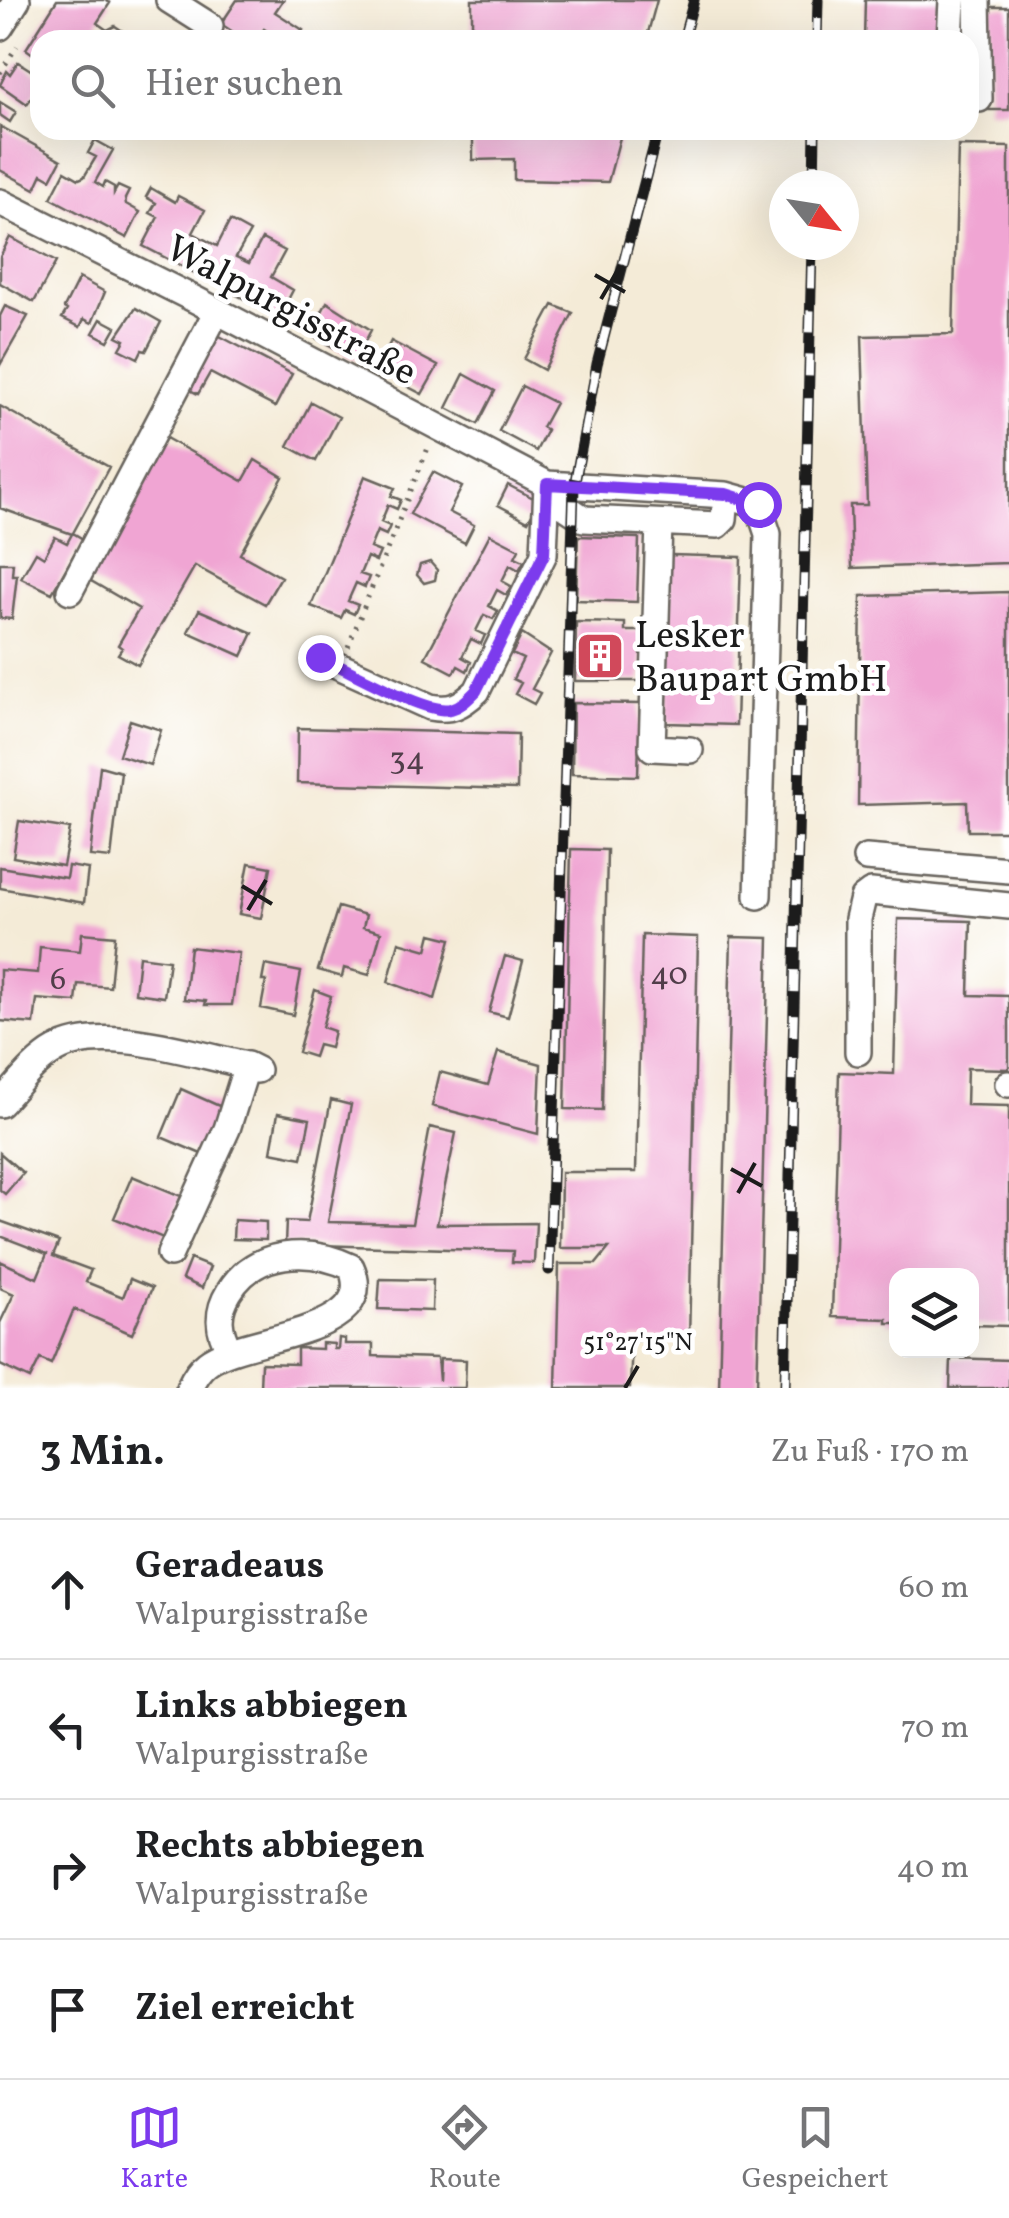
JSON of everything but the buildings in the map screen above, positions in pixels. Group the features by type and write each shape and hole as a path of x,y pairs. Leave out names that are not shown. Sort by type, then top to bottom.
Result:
{"street":[{"path":"0,27 17,0"},
{"path":"169,0 210,26"},
{"path":"950,30 952,0"},
{"path":"977,0 978,30"},
{"name":"Walpurgisstraße","path":"0,202 547,484 726,494"},
{"path":"70,591 217,312"},
{"path":"547,484 563,506 584,519 718,525 724,518 726,494 758,504 768,534 758,896"},
{"path":"330,661 430,707 448,710 464,703 476,691 544,554 547,484"},
{"path":"659,523 652,748 690,750"},
{"path":"866,858 1009,870"},
{"path":"858,1052 858,919 863,898 871,892 1009,906"},
{"path":"0,1104 54,1050 76,1041 110,1037 252,1068 170,1254"},
{"path":"189,1388 208,1362 334,1318 355,1295 356,1279 351,1266 303,1255 276,1256 241,1274 223,1301 218,1325 230,1352"}],"path":[{"path":"330,661 438,428"}],"railway":[{"path":"686,30 694,0"},
{"path":"817,30 818,0"},
{"path":"549,1270 574,487 597,364 655,140"},
{"path":"814,170 815,140"},
{"path":"785,1388 812,260"}],"place":[{"name":"Lesker Baupart GmbH","path":"600,656"}],"route":[{"path":"320,657 407,698 448,710 464,703 476,691 544,554 547,484 726,494 758,504"}]}
